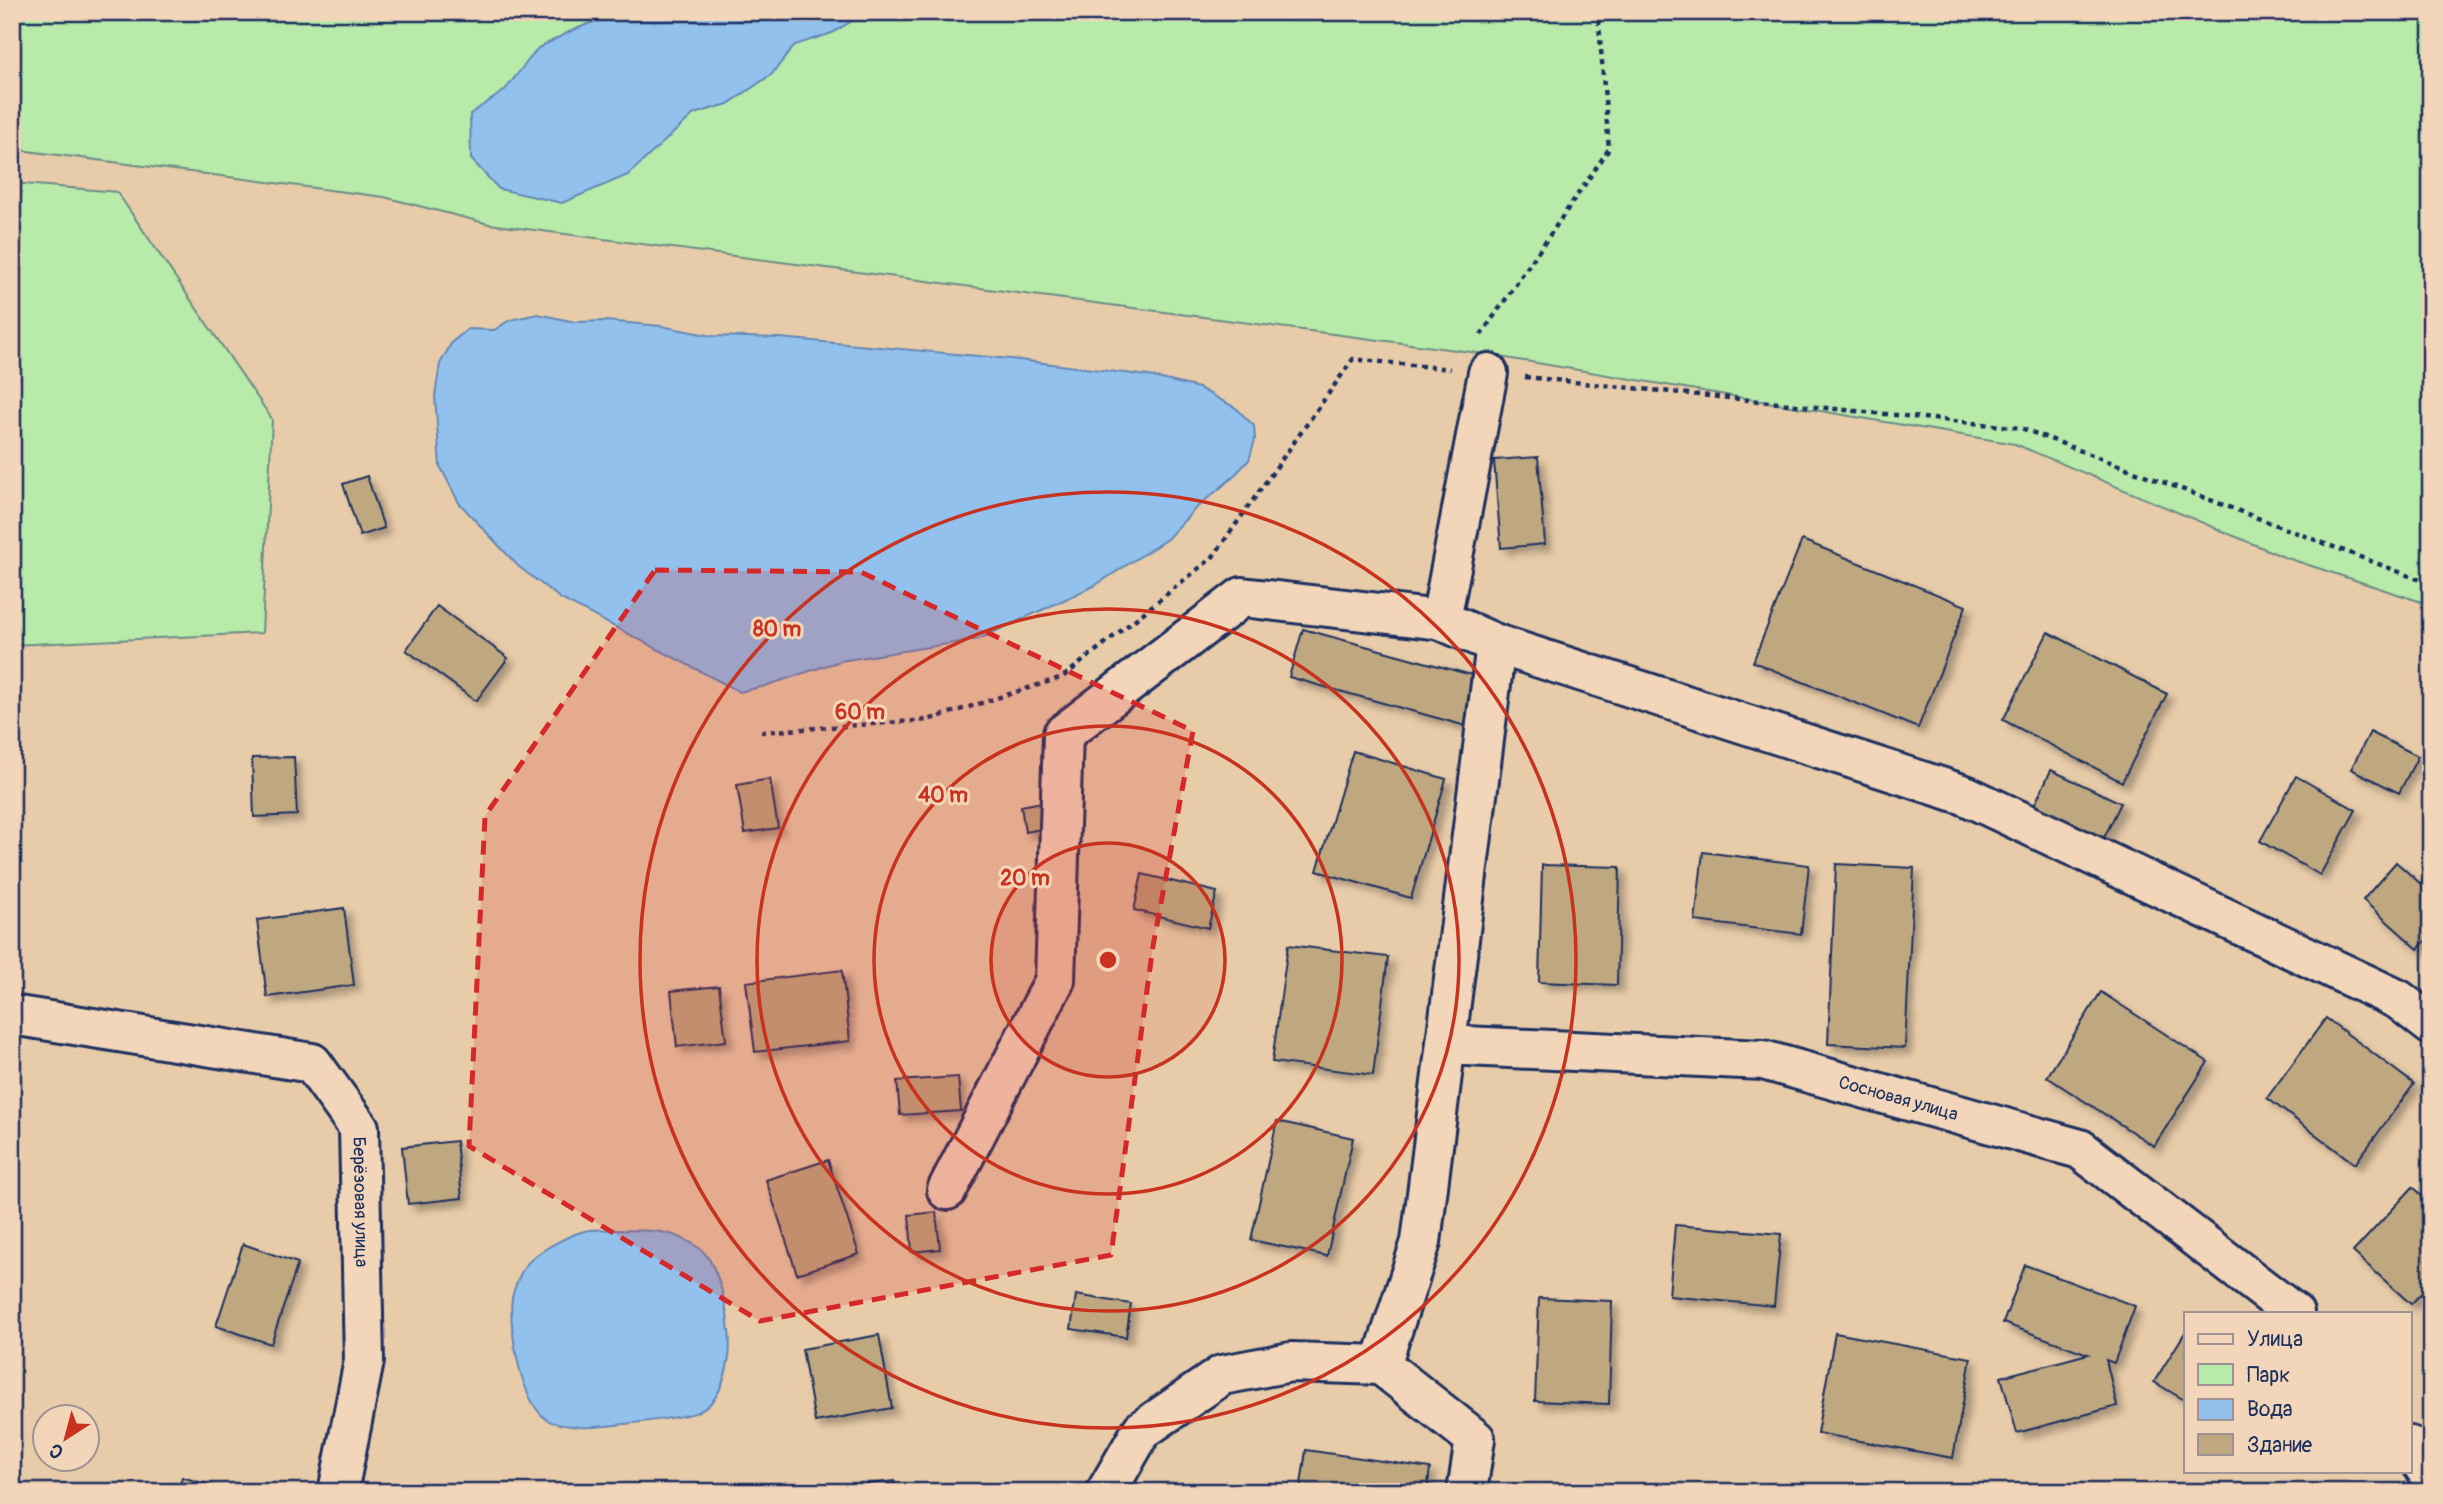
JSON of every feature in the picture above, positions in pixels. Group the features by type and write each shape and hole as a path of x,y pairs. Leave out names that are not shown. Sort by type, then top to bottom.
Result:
{"street":[{"path":"1441,620 1484,355"},
{"path":"947,1190 1055,979 1063,734 1242,597 1441,620 1496,644 1965,795 2399,999 2431,1026"},
{"path":"1381,1365 1421,1241 1496,644"},
{"name":"Берёзовая улица","path":"12,1015 312,1063 359,1129 364,1361 338,1492"},
{"name":"Сосновая улица","path":"1446,1045 1763,1060 2080,1149 2293,1312"},
{"path":"1106,1492 1142,1430 1222,1375 1291,1362 1381,1365 1475,1439 1467,1492"},
{"path":"2412,1449 2431,1477"}],"path":[{"path":"1484,355 1609,149 1598,12"},
{"path":"761,732 928,720 1063,677 1212,558 1353,359 1484,355 2021,428 2431,583"}],"highlighted area":[{"path":"655,570 861,572 1193,731 1153,946 1111,1255 760,1321 469,1146 485,816"}],"green space":[{"path":"12,12 2431,12 2431,605 2284,557 2015,444 1471,352 489,224 384,197 12,149"},
{"path":"12,183 117,192 272,419 262,633 12,645"}],"water":[{"path":"617,12 867,12 832,33 795,45 772,74 728,104 694,114 628,175 562,203 499,189 471,159 470,114 504,91 538,48"},
{"path":"538,314 575,322 606,321 661,326 712,336 780,338 1011,359 1149,376 1199,388 1236,408 1254,426 1255,440 1249,460 1195,509 1167,539 1094,586 979,639 840,661 740,692 561,599 518,566 459,503 440,466 435,396 440,364 452,342 468,329 494,330 510,320"},
{"path":"595,1230 669,1234 689,1242 707,1256 714,1268 724,1299 730,1346 724,1380 717,1395 700,1411 641,1422 588,1427 549,1421 531,1399 518,1364 511,1311 515,1286 522,1271 541,1252 574,1234"}],"building":[{"path":"1538,457 1545,544 1501,548 1494,460"},
{"path":"367,476 384,528 360,536 343,484"},
{"path":"1802,540 1966,606 1918,728 1753,662"},
{"path":"437,606 508,658 476,701 406,650"},
{"path":"1303,629 1479,677 1466,726 1289,677"},
{"path":"2048,632 2167,694 2122,782 2003,720"},
{"path":"2370,732 2418,756 2399,793 2351,769"},
{"path":"1353,751 1446,779 1411,898 1317,871"},
{"path":"294,757 297,815 254,817 252,758"},
{"path":"2051,770 2121,803 2102,842 2033,808"},
{"path":"2296,776 2356,810 2320,875 2260,841"},
{"path":"770,779 778,828 745,833 737,785"},
{"path":"1053,800 1058,826 1025,832 1021,806"},
{"path":"1703,852 1809,865 1801,934 1695,921"},
{"path":"2396,862 2431,893 2431,935 2418,949 2363,900"},
{"path":"1836,864 1914,868 1905,1048 1828,1044"},
{"path":"1542,865 1620,867 1617,985 1539,982"},
{"path":"1142,874 1217,892 1208,928 1134,910"},
{"path":"344,908 354,985 267,997 257,920"},
{"path":"1288,945 1388,957 1373,1075 1272,1062"},
{"path":"842,970 850,1041 755,1052 746,982"},
{"path":"719,986 726,1041 677,1047 671,991"},
{"path":"2101,992 2208,1062 2154,1146 2047,1077"},
{"path":"2326,1018 2414,1084 2355,1164 2267,1098"},
{"path":"958,1077 961,1111 900,1115 897,1081"},
{"path":"1277,1121 1353,1138 1327,1256 1251,1240"},
{"path":"456,1141 462,1198 408,1204 402,1147"},
{"path":"828,1160 859,1254 797,1274 766,1180"},
{"path":"2413,1187 2431,1203 2431,1283 2411,1304 2353,1252"},
{"path":"936,1212 940,1249 912,1252 909,1215"},
{"path":"1675,1225 1781,1234 1774,1306 1669,1296"},
{"path":"243,1244 298,1263 271,1344 216,1326"},
{"path":"2025,1265 2135,1306 2114,1363 2106,1360 2117,1406 2017,1433 2001,1377 2088,1354 2003,1323"},
{"path":"1076,1295 1131,1304 1126,1337 1071,1329"},
{"path":"1539,1298 1612,1301 1609,1404 1535,1401"},
{"path":"1835,1333 1971,1358 1953,1458 1817,1433"},
{"path":"2184,1334 2184,1400 2154,1382"},
{"path":"879,1335 892,1408 815,1422 802,1349"},
{"path":"1306,1450 1430,1468 1427,1492 1300,1492"},
{"path":"182,1477 232,1492 178,1492"},
{"path":"894,1481 895,1492 818,1490"}]}
